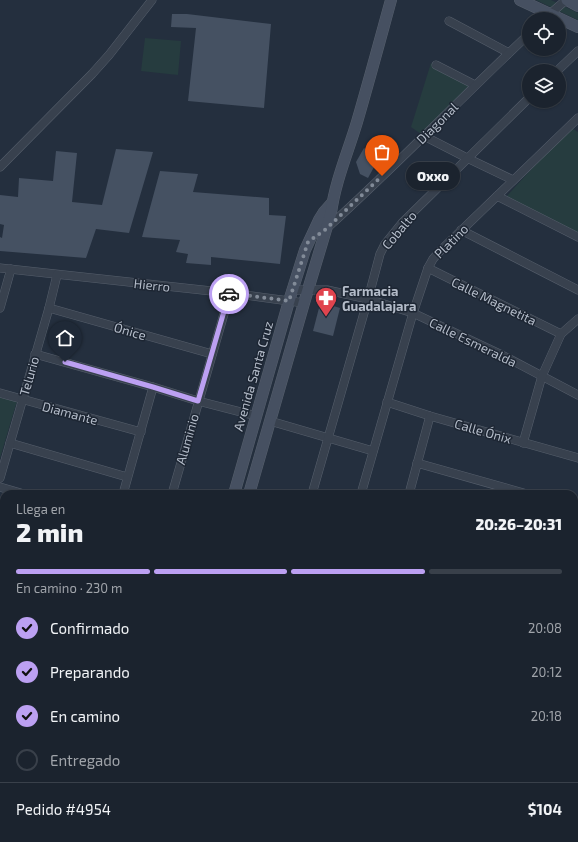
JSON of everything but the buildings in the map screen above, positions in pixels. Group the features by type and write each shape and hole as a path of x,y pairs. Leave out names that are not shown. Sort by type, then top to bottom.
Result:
{"street":[{"path":"0,167 92,74 152,0"},
{"name":"Avenida Santa Cruz","path":"250,490 332,211 343,164 357,121 391,0"},
{"path":"520,0 541,12"},
{"path":"553,12 567,0 578,6"},
{"path":"449,21 509,53"},
{"path":"566,23 578,27"},
{"name":"Diagonal","path":"332,211 424,136 522,41"},
{"path":"564,64 578,51"},
{"path":"436,65 475,86"},
{"name":"Cobalto","path":"313,490 380,254 385,244 402,224 522,105"},
{"name":"Platino","path":"362,490 413,313 428,268 433,259 461,230 578,118"},
{"path":"570,125 578,129"},
{"path":"424,136 513,180"},
{"path":"497,196 578,237"},
{"name":"Avenida Santa Cruz","path":"235,490 291,295 308,242 317,224 332,211"},
{"path":"308,242 326,229"},
{"path":"461,230 578,290"},
{"name":"Hierro","path":"0,268 230,293 291,295 304,303"},
{"name":"Calle Magnetita","path":"428,268 561,334"},
{"path":"0,308 11,269"},
{"name":"Telurio","path":"0,478 58,274"},
{"name":"Calle Esmeralda","path":"291,295 309,290 327,290 368,299 413,313 500,354 578,395"},
{"name":"Aluminio","path":"173,490 230,293"},
{"name":"Ónice","path":"49,308 212,354"},
{"path":"523,443 542,376 561,334 578,319"},
{"path":"35,354 198,401 256,416"},
{"path":"124,490 153,387"},
{"name":"Diamante","path":"0,393 141,432"},
{"name":"Calle Ónix","path":"388,402 430,416 578,458"},
{"path":"410,490 430,416"},
{"path":"270,421 373,451"},
{"path":"10,443 128,477"},
{"path":"417,463 513,490"},
{"path":"0,487 10,490"}],"green space":[{"path":"536,0 551,0 578,13 578,20 566,14 566,12 561,12"},
{"path":"145,38 181,41 178,75 141,71"},
{"path":"431,63 475,85 424,136 411,127"},
{"path":"570,127 578,132 578,233 506,197"},
{"path":"0,396 17,401 0,458"}],"way so far":[{"path":"229,294 289,301 308,242 341,216 382,176"}],"place":[{"name":"Oxxo","path":"382,176"},
{"name":"Farmacia Guadalajara","path":"326,318"}],"route":[{"path":"65,362 198,401 229,294"}]}
